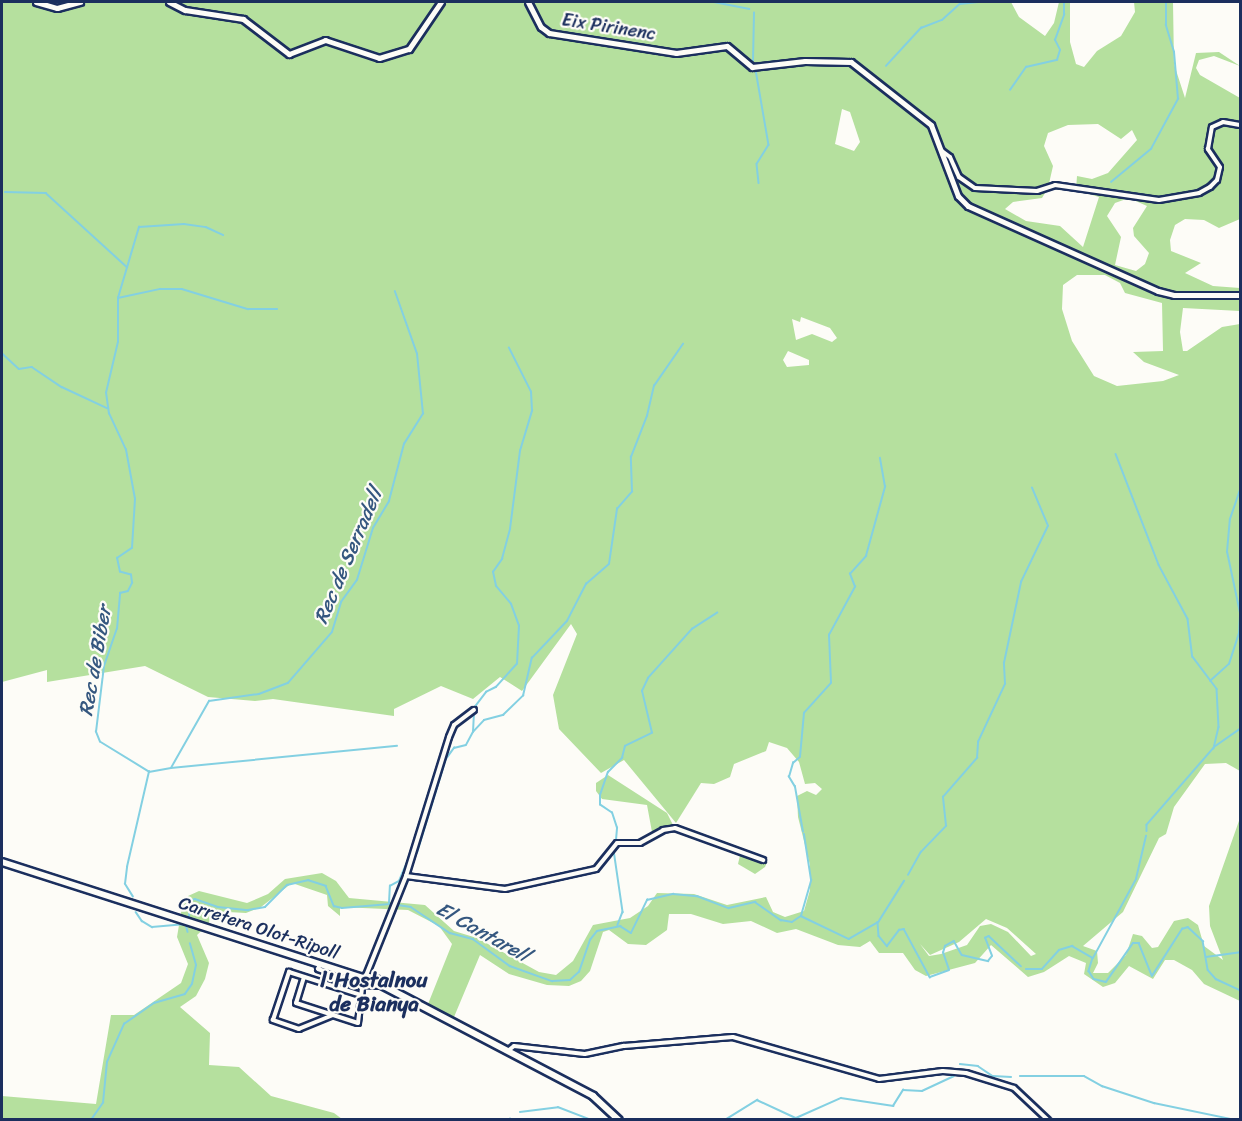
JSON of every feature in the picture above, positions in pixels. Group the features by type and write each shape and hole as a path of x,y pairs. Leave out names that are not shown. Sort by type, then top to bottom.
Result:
{"main road":[{"path":"36,2 57,8 80,2"},
{"path":"169,2 185,10 243,19 286,53 294,54 325,40 379,58 410,49 441,2"},
{"name":"Eix Pirinenc","path":"528,2 541,27 549,33 668,51 727,46 752,67 787,62 851,62 927,120 958,196 968,206 1158,291 1174,295 1240,294"},
{"name":"Carretera Olot-Ripoll","path":"2,862 320,963 387,987 593,1096 619,1119"}],"street":[{"path":"941,150 950,157 959,177 975,188 1037,191 1055,185 1159,200 1199,193 1210,187 1217,180 1220,167 1208,149 1212,127 1223,122 1240,125"},
{"path":"304,976 296,1002 358,1023 365,980 406,876 451,731 474,710"},
{"path":"406,876 505,889 597,869 616,843 640,843 663,830 675,828 763,860"},
{"path":"333,1015 299,1029 273,1020 289,972 362,992"},
{"path":"509,1050 514,1046 585,1054 624,1046 733,1037 879,1079 943,1071 966,1073 1014,1088 1048,1119"}],"green space":[{"path":"2,2 1011,2 1019,17 1045,36 1054,23 1059,2 1070,2 1070,42 1076,64 1084,67 1097,51 1121,36 1135,12 1134,2 1173,2 1174,64 1185,98 1196,53 1219,52 1240,66 1214,56 1199,60 1196,68 1200,75 1240,98 1240,219 1219,228 1204,220 1185,219 1175,225 1170,240 1171,251 1201,263 1185,273 1213,286 1240,288 1240,311 1183,308 1180,332 1183,351 1187,351 1222,327 1240,324 1240,771 1226,763 1205,764 1174,807 1166,834 1159,838 1123,912 1083,946 1097,951 1098,963 1093,973 1108,973 1126,955 1133,934 1142,936 1152,948 1158,947 1174,921 1188,918 1198,925 1204,946 1223,960 1210,926 1209,906 1240,818 1240,1001 1204,984 1192,970 1174,960 1165,960 1153,979 1129,966 1115,983 1103,987 1084,974 1086,963 1069,956 1044,972 1028,977 991,945 975,963 926,976 915,970 903,953 879,953 870,941 860,947 838,945 796,929 777,933 751,921 723,924 691,914 669,914 667,930 646,945 628,944 609,930 603,932 590,971 581,981 569,986 547,985 509,974 480,955 454,1017 428,1004 452,944 439,926 408,910 340,907 340,916 328,906 327,895 292,883 261,907 246,913 210,911 209,924 197,935 209,963 205,979 196,996 180,1007 210,1033 209,1065 239,1067 271,1096 334,1113 342,1119 2,1119 2,1096 96,1104 111,1015 134,1015 181,983 188,964 177,937 182,907 188,896 199,891 247,903 268,894 285,879 322,873 336,881 349,898 425,905 454,931 477,938 539,972 556,975 573,961 593,925 630,918 648,906 657,893 694,894 727,905 766,897 773,912 785,917 804,911 810,890 810,865 798,817 797,796 807,791 816,795 822,789 815,783 805,784 799,762 787,748 769,742 766,751 734,764 730,777 714,784 701,783 676,823 624,760 601,773 559,729 553,695 577,634 571,624 522,691 500,677 473,699 441,686 394,709 394,716 273,699 255,701 208,697 145,666 47,682 47,670 2,682","holes":["842,109 850,112 860,142 854,151 835,144","1098,124 1121,139 1132,130 1137,140 1108,173 1092,179 1077,176 1076,190 1099,197 1083,247 1060,226 1026,221 1005,209 1013,202 1042,198 1048,188 1053,166 1044,146 1048,133 1068,125","1129,198 1147,206 1133,228 1134,236 1149,253 1145,264 1136,271 1115,265 1121,237 1107,216 1115,203","1077,275 1105,275 1120,283 1125,293 1162,303 1163,351 1133,352 1144,362 1179,375 1163,381 1117,386 1094,376 1072,341 1062,309 1063,285","801,317 830,328 837,338 832,342 812,334 796,340 792,319 800,322","788,351 809,360 809,365 787,367 783,360","986,919 1007,928 1036,954 1031,956 1008,932 991,924 980,926 967,945 941,954 929,956 920,944 930,955 959,942"]},
{"path":"608,775 667,813 674,827 652,832 647,805 602,799 596,791 596,783"},
{"path":"741,851 767,862 765,867 755,874 738,864"}],"waterway":[{"path":"714,2 749,9"},
{"path":"886,66 921,28 942,20 960,4 978,2"},
{"path":"1010,90 1026,67 1057,60 1060,50 1055,40 1064,15 1064,2"},
{"path":"1111,182 1151,149 1178,99 1174,52 1166,25 1166,2"},
{"path":"753,61 754,13"},
{"path":"756,70 769,145 757,164 759,183"},
{"path":"5,192 46,193 127,267"},
{"path":"118,298 139,227 184,224 206,227 223,235"},
{"name":"Rec de Biber","path":"133,897 125,884 127,867 149,772 100,742 96,732 104,666 117,629 120,593 128,591 132,583 131,575 120,572 117,558 132,548 135,499 126,450 109,414 106,393 118,342 118,298 160,289 182,289 248,309 277,309"},
{"name":"Rec de Serradell","path":"149,772 171,768 209,701 259,694 288,683 332,632 341,602 357,580 373,528 389,501 404,444 423,414 417,354 395,292"},
{"path":"473,732 484,720 503,715 523,696 532,658 567,621 586,584 609,564 617,509 632,492 631,457 647,416 654,386 683,344"},
{"path":"474,708 486,692 496,687 517,664 519,626 511,604 496,586 493,572 502,559 510,529 520,451 532,411 531,392 509,348"},
{"path":"2,353 19,369 32,367 62,387 107,408"},
{"path":"1116,454 1159,565 1188,619 1193,657 1217,689 1219,727 1214,748 1147,825 1147,831"},
{"path":"803,832 795,787 789,777 793,763 800,757 804,713 831,683 829,635 855,587 850,574 866,556 885,487 880,458"},
{"path":"908,875 921,852 946,826 943,797 977,758 978,742 1005,684 1004,663 1021,582 1048,526 1032,488"},
{"path":"1210,681 1229,664 1239,634 1240,613 1227,552 1230,519 1240,490"},
{"path":"616,840 617,828 612,813 600,805 600,795 608,772 622,758 625,746 652,733 642,691 648,678 692,629 717,613"},
{"path":"417,853 446,759 454,748 466,745 473,732 474,713"},
{"path":"1214,747 1240,729"},
{"path":"171,768 397,746"},
{"path":"801,916 811,880 804,835"},
{"path":"1093,958 1136,879 1146,836"},
{"path":"614,850 623,912 618,925"},
{"path":"389,903 390,886 399,881 409,858"},
{"name":"El Cantarell","path":"189,917 190,901 195,899 218,907 248,910 265,907 287,885 308,880 326,886 334,906 342,908 390,904"},
{"path":"879,921 904,881"},
{"path":"398,905 411,907 450,933 473,939 510,966 552,981 570,980 579,972 590,940 597,931 620,926 631,933 647,900 673,894 697,896 729,908 755,902 781,920 792,922 801,916 849,939 878,922 879,936 887,946 899,930 904,929 930,977 949,970 943,953 945,946 954,941 962,955 988,961 992,956 985,938 989,936 1021,966"},
{"name":"Rec de Serradell","path":"136,912 142,921 152,927 186,924 188,932"},
{"path":"1026,969 1042,969 1059,950 1072,946 1093,958 1089,971 1094,979 1106,982 1133,943 1139,943 1152,976 1182,929 1188,927 1203,941 1208,970 1216,979 1240,990"},
{"name":"Rec de Serradell","path":"91,1120 103,1103 107,1062 124,1024 154,1003 185,994 192,984 196,965 190,944"},
{"path":"1206,957 1240,952"},
{"path":"960,1064 978,1066 993,1076 1011,1077"},
{"path":"725,1120 757,1100 796,1118 841,1098 893,1106 903,1090 922,1091 954,1076"},
{"path":"1020,1076 1084,1076 1102,1086 1154,1103 1236,1120"},
{"path":"520,1112 558,1107 592,1120"}],"district":[{"name":"l'Hostalnou de Bianya","path":"374,992"}]}
